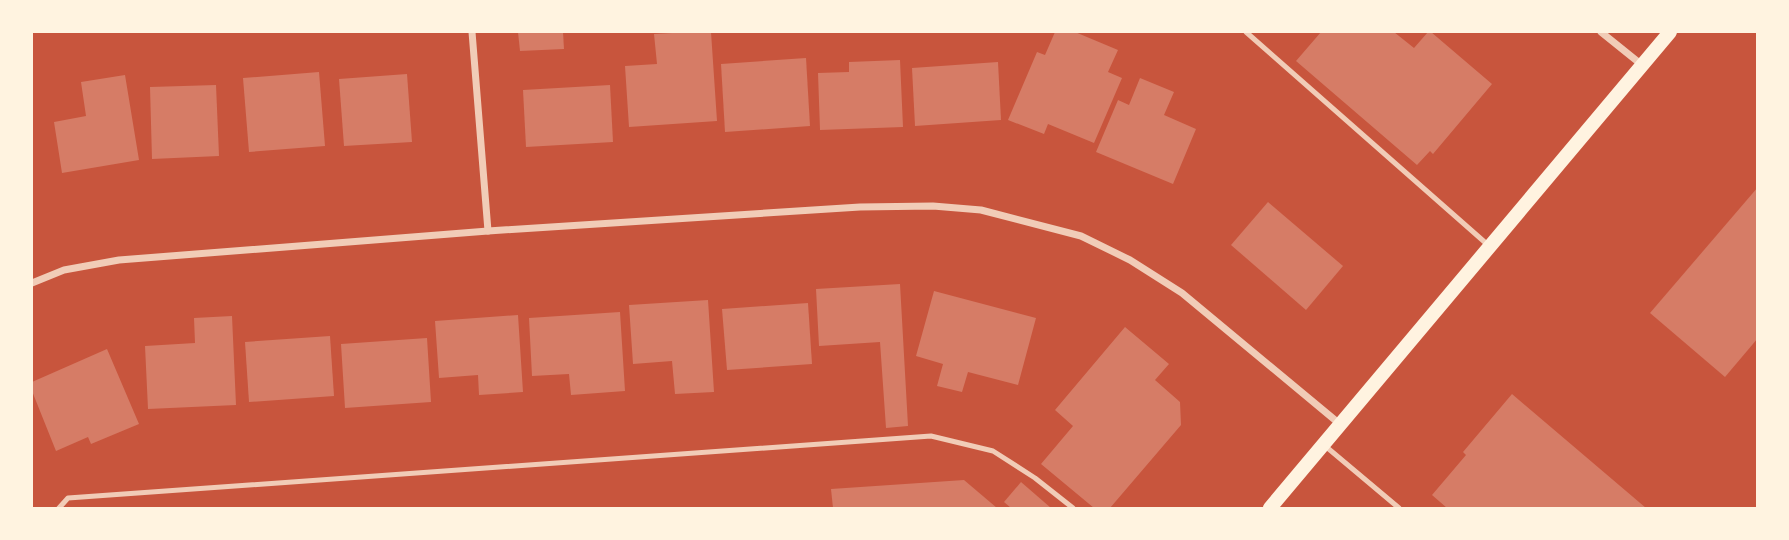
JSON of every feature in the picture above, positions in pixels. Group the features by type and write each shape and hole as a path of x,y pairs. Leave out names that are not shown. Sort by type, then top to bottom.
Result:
{"main road":[{"path":"1270,509 1670,32"}],"street":[{"path":"472,32 488,231"},
{"path":"1601,32 1642,65"},
{"path":"32,283 64,270 119,260 488,231 860,207 933,206 981,210 1081,236 1130,260 1182,293 1341,425"}],"lane":[{"path":"1246,32 1490,247"},
{"path":"59,509 68,498 931,436 993,451 1035,478 1073,509"},
{"path":"1324,445 1399,509"}],"building":[{"path":"518,32 563,32 564,49 520,51"},
{"path":"711,32 717,121 629,127 625,66 657,64 654,34"},
{"path":"1055,32 1075,32 1118,50 1108,72 1122,78 1094,143 1048,124 1044,134 1008,120 1037,52 1045,55"},
{"path":"1321,32 1394,32 1414,48 1431,32 1492,84 1433,154 1430,151 1417,165 1296,61"},
{"path":"806,58 810,126 725,132 721,64"},
{"path":"900,60 903,127 820,130 818,73 849,72 849,62"},
{"path":"998,62 1001,120 915,126 912,68"},
{"path":"319,72 325,146 249,152 243,78"},
{"path":"407,74 412,142 344,146 339,79"},
{"path":"125,75 139,160 62,173 54,122 86,116 81,82"},
{"path":"1140,78 1174,92 1164,115 1196,129 1173,184 1096,152 1118,100 1129,105"},
{"path":"216,85 219,156 152,159 150,87"},
{"path":"610,85 613,142 526,147 523,90"},
{"path":"1758,187 1758,338 1725,377 1650,313"},
{"path":"1268,202 1343,266 1306,310 1231,245"},
{"path":"900,284 908,426 886,428 880,342 819,346 816,289"},
{"path":"934,291 1036,318 1018,385 968,372 962,392 937,386 943,364 916,356"},
{"path":"708,300 714,392 675,394 672,361 633,364 629,305"},
{"path":"808,303 812,364 727,370 722,309"},
{"path":"620,312 625,391 571,395 569,374 532,376 529,318"},
{"path":"518,315 523,392 479,395 478,375 439,378 435,321"},
{"path":"232,316 236,405 148,409 145,346 195,343 194,318"},
{"path":"1125,327 1169,364 1155,380 1180,402 1181,425 1110,508 1094,508 1041,464 1073,426 1055,410"},
{"path":"330,336 334,396 249,402 245,342"},
{"path":"427,338 431,402 345,408 341,344"},
{"path":"107,349 139,424 91,444 88,437 56,451 32,391 32,382"},
{"path":"1512,394 1646,508 1447,508 1432,495 1466,455 1463,452"},
{"path":"964,480 997,508 833,508 831,489"},
{"path":"1021,482 1051,508 1011,508 1004,502"}]}
